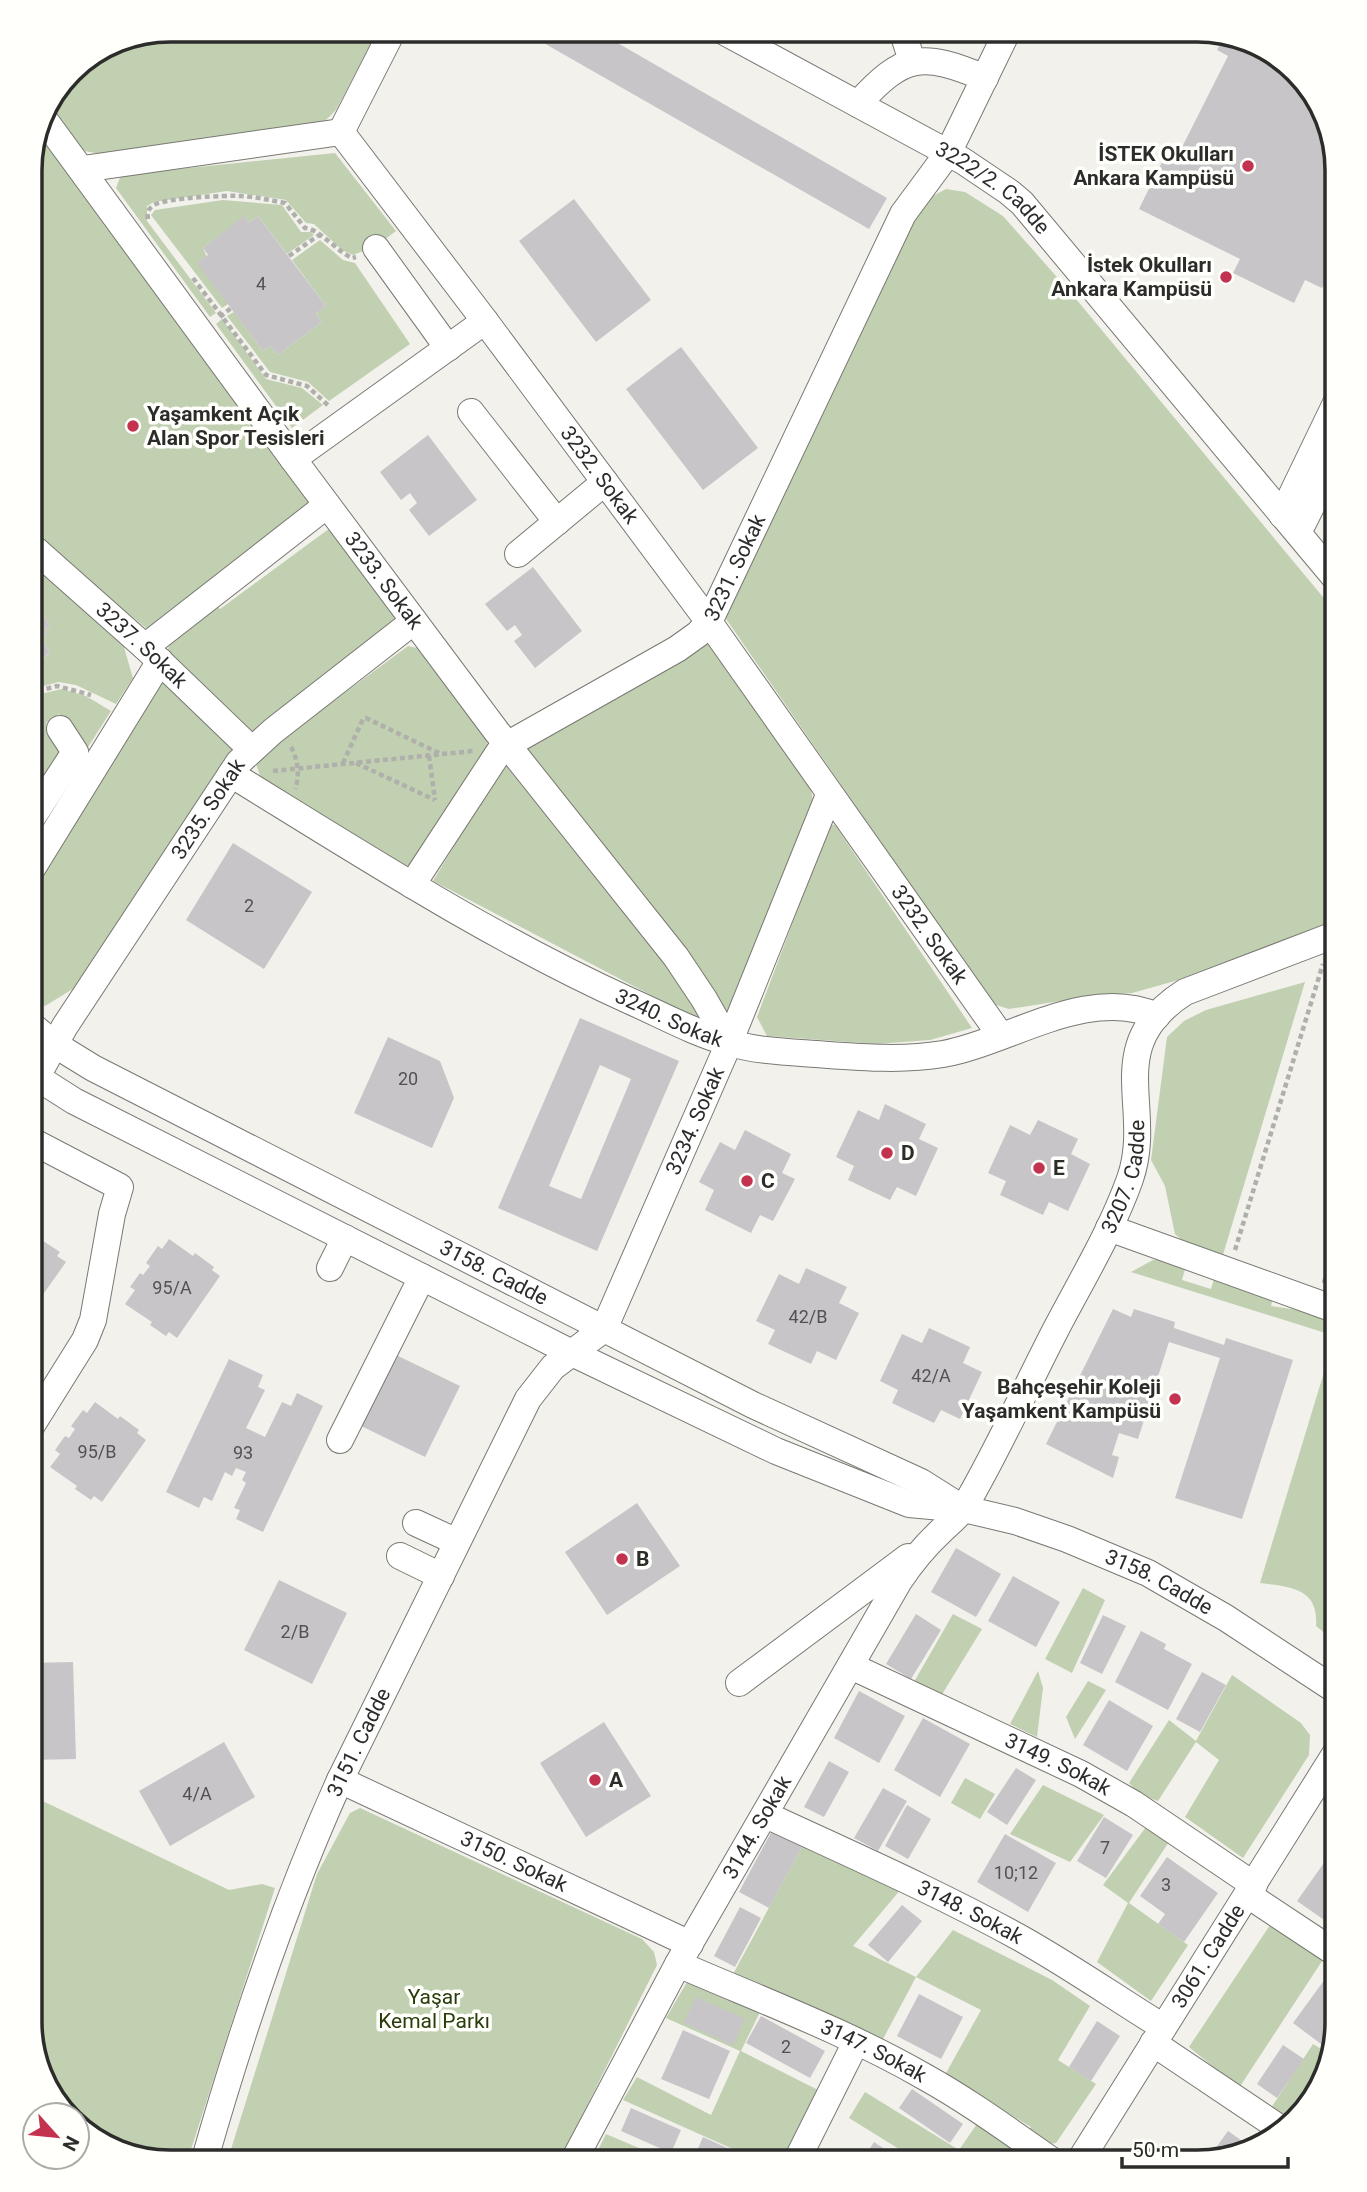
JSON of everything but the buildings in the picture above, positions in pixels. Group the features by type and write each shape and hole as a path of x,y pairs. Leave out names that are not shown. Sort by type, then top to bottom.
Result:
{"street":[{"path":"83,169 341,132 387,42"},
{"name":"3222/2. Cadde","path":"742,42 948,153 995,182 1022,203 1325,566"},
{"path":"906,42 912,61"},
{"name":"3231. Sokak","path":"412,886 491,762 505,747 677,649 709,622 903,214 948,153 1002,42"},
{"path":"858,104 885,77 912,61 929,60 947,64 985,78"},
{"name":"3233. Sokak","path":"50,126 505,747 676,957 729,1043"},
{"name":"3232. Sokak","path":"341,132 709,622 1001,1036"},
{"path":"376,248 448,348"},
{"path":"293,459 485,321"},
{"path":"471,412 557,522"},
{"path":"1290,524 1325,432"},
{"path":"1290,524 1325,473"},
{"path":"518,554 605,482"},
{"path":"42,851 153,654 327,505"},
{"name":"3237. Sokak","path":"42,556 153,654 260,742"},
{"name":"3235. Sokak","path":"42,1063 231,774 260,742 414,621"},
{"path":"42,803 75,752 61,729"},
{"name":"3240. Sokak","path":"231,774 412,886 569,973 729,1043 814,1054 906,1057 943,1054 1044,1021 1088,1010 1126,1007 1142,1009 1157,1016"},
{"name":"3234. Sokak","path":"604,1329 729,1043 829,795"},
{"name":"3207. Cadde","path":"964,1508 1108,1228 1128,1183 1137,1151 1133,1077 1135,1060 1140,1044 1157,1016 1185,992 1325,938"},
{"name":"3158. Cadde","path":"42,1034 93,1068 604,1329 792,1423 921,1482 964,1508"},
{"name":"3158. Cadde","path":"42,1084 572,1353 764,1446 909,1504 964,1508 1014,1521 1067,1539 1148,1573 1226,1618 1325,1683"},
{"path":"42,1146 120,1187 112,1214 93,1320 85,1340 42,1409"},
{"path":"1108,1228 1325,1305"},
{"path":"330,1268 345,1238"},
{"path":"340,1440 422,1277"},
{"name":"3151. Cadde","path":"208,2150 268,1959 340,1780 528,1399 545,1376 604,1329"},
{"name":"3144. Sokak","path":"579,2150 684,1954 907,1569 932,1539 964,1508"},
{"path":"416,1523 457,1542"},
{"path":"739,1683 932,1539"},
{"path":"400,1556 441,1576"},
{"name":"3149. Sokak","path":"851,1666 1081,1774 1134,1804 1325,1945"},
{"name":"3061. Cadde","path":"1086,2150 1325,1770"},
{"name":"3150. Sokak","path":"340,1780 684,1954"},
{"name":"3148. Sokak","path":"765,1815 888,1871 992,1923 1055,1960 1274,2124"},
{"name":"3147. Sokak","path":"684,1954 940,2086 1036,2150"},
{"path":"802,2150 856,2042"}],"path":[{"path":"148,220 147,212 159,203 239,196 285,203 305,228 312,228 340,253 352,258 376,248"},
{"path":"289,256 319,235"},
{"path":"189,273 266,375 307,386 343,423"},
{"path":"42,690 57,686 91,695"},
{"path":"343,764 363,719 366,718 442,754"},
{"path":"260,742 290,746 296,757 297,784 285,807"},
{"path":"271,772 505,747"},
{"path":"429,756 441,842"},
{"path":"356,763 435,800"},
{"path":"1229,1270 1325,964"}],"green space":[{"path":"162,42 372,42 336,110 320,126 107,155 84,151 55,114 69,92 86,74 121,52"},
{"name":"Yaşamkent Açık Alan Spor Tesisleri","path":"45,141 315,506 151,632 42,544 42,162"},
{"path":"335,153 396,231 376,246 353,255 342,250 314,224 306,223 286,200 227,191 154,202 147,206 147,221 216,313 210,317 116,188 121,175"},
{"path":"946,189 965,192 1003,216 1071,293 1325,600 1325,925 1200,974 1132,993 1092,996 1009,1009 993,1004 724,616 916,205"},
{"path":"223,200 282,205 301,232 311,232 314,235 287,254 258,216 249,223 244,217 203,248 228,304 222,308 151,215 155,210"},
{"path":"320,240 343,260 355,263 410,344 329,401 308,382 270,372 227,316 234,312 263,351 270,346 278,355 322,322 316,314 326,306 292,260"},
{"path":"222,319 266,379 302,388 323,405 292,428 216,324"},
{"path":"330,528 400,624 254,735 168,651 169,642 216,605 220,609"},
{"path":"42,573 123,644 133,678 116,704 76,685 58,682 42,687 42,659 50,653 42,636 47,633 45,629 50,626 42,613"},
{"path":"708,640 811,789 813,801 728,1026 708,1025 433,881 502,767 511,763 524,744"},
{"path":"408,646 417,648 487,741 488,747 411,870 261,779 256,764 281,740"},
{"path":"166,682 235,749 81,984 45,1006 42,1004 42,877 160,684"},
{"path":"62,689 86,696 111,711 88,747 59,714 46,723 64,754 42,788 42,694"},
{"path":"830,824 835,825 972,1028 930,1040 876,1044 767,1036 757,1017"},
{"path":"1305,982 1222,1258 1184,1242 1175,1234 1165,1186 1151,1160 1167,1037 1184,1021 1206,1010"},
{"path":"1174,1258 1187,1262 1182,1280 1211,1289 1216,1272 1274,1293 1271,1306 1325,1314 1325,1333 1131,1272 1153,1260"},
{"path":"1325,1369 1325,1633 1316,1626 1316,1613 1308,1597 1292,1588 1260,1583"},
{"path":"1083,1588 1105,1600 1072,1673 1045,1659"},
{"path":"953,1614 982,1629 941,1696 914,1682"},
{"path":"1038,1671 1043,1688 1037,1737 1010,1724"},
{"path":"1232,1675 1301,1723 1310,1735 1309,1755 1243,1858 1185,1817 1219,1760 1196,1742 1158,1801 1141,1795 1129,1783 1169,1720 1196,1741"},
{"path":"1088,1681 1106,1690 1075,1739 1066,1717"},
{"path":"965,1778 995,1794 980,1819 951,1803"},
{"path":"1043,1785 1104,1815 1070,1862 1010,1834"},
{"path":"42,1801 229,1890 262,1884 275,1888 191,2150 145,2148 114,2137 99,2128 91,2122 91,2101 70,2101 64,2093 55,2078 44,2047"},
{"name":"Yaşar Kemal Parkı","path":"360,1808 642,1939 654,1952 657,1965 565,2150 231,2150 317,1874 350,1813"},
{"path":"1149,1823 1172,1837 1129,1903 1188,1945 1151,2001 1097,1962 1128,1903 1103,1885"},
{"path":"804,1843 902,1888 853,1946 916,1977 882,2041 732,1976"},
{"path":"1272,1922 1324,1958 1239,2088 1189,2047"},
{"path":"953,1930 1052,1980 1090,2006 1058,2060 1096,2084 1056,2143 1048,2144 1027,2133 1031,2127 945,2075 981,2010 916,1977"},
{"path":"687,1982 761,2010 741,2051 822,2092 794,2150 735,2150 623,2100 637,2077 711,2115 740,2051 666,2018"},
{"path":"1313,2044 1322,2050 1312,2078 1293,2106 1281,2118 1269,2111"},
{"path":"865,2092 959,2150 901,2150 849,2118"},
{"path":"979,2121 1021,2150 959,2150"},
{"path":"606,2134 644,2150 598,2150"}],"place":[{"name":"İSTEK Okulları Ankara Kampüsü","path":"1248,166"},
{"name":"İstek Okulları Ankara Kampüsü","path":"1226,277"},
{"name":"Yaşamkent Açık Alan Spor Tesisleri","path":"133,426"},
{"name":"D","path":"887,1153"},
{"name":"E","path":"1039,1168"},
{"name":"C","path":"747,1181"},
{"name":"Bahçeşehir Koleji Yaşamkent Kampüsü","path":"1175,1399"},
{"name":"B","path":"622,1559"},
{"name":"A","path":"595,1780"}]}
